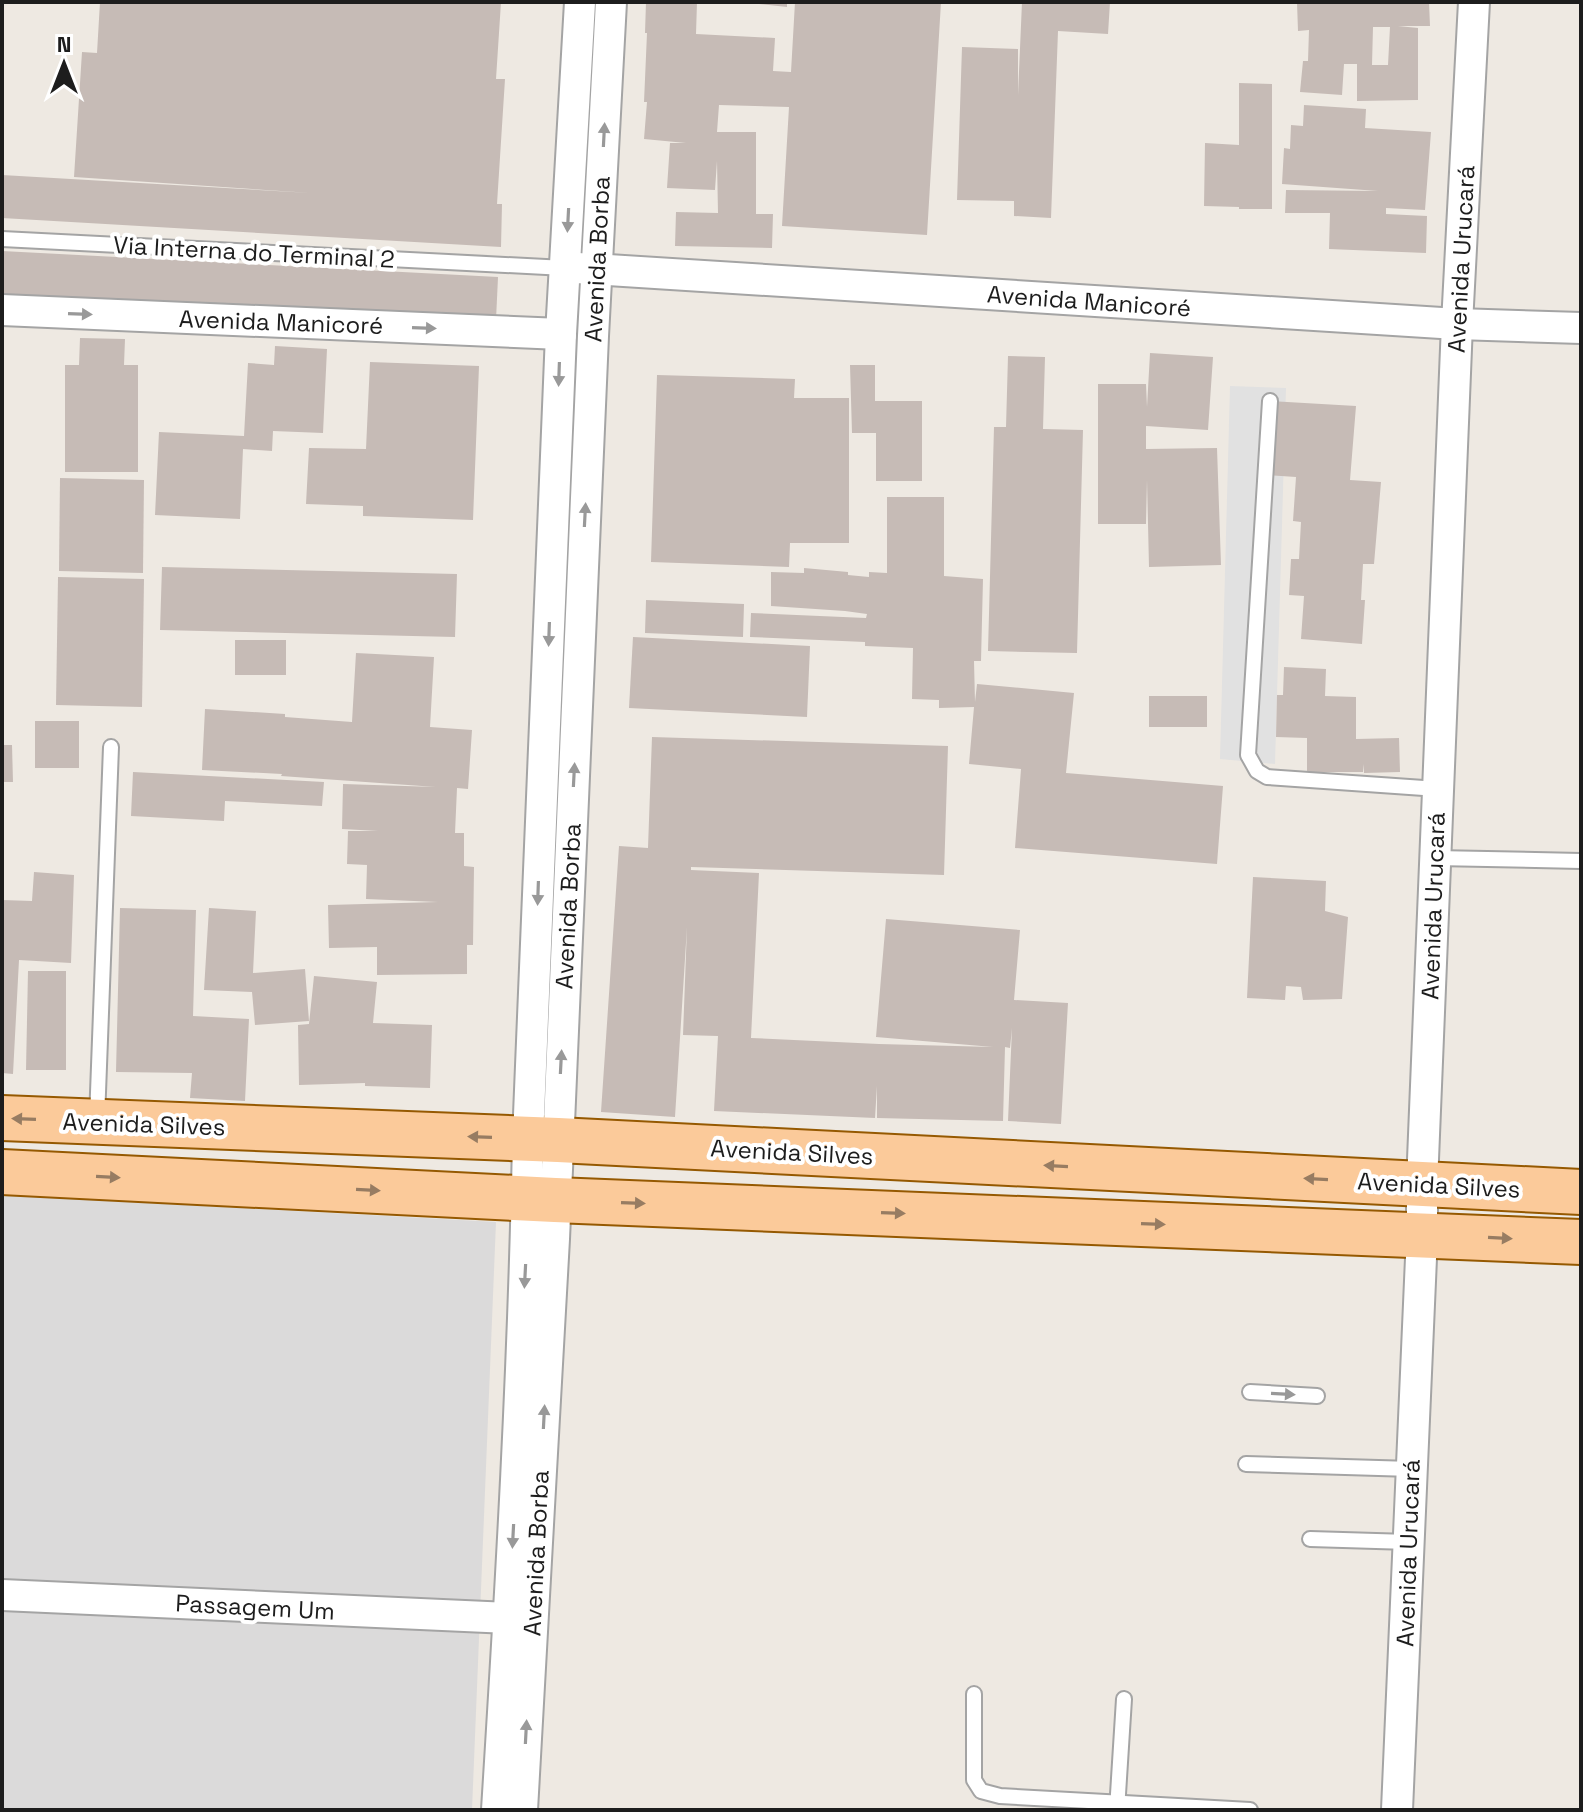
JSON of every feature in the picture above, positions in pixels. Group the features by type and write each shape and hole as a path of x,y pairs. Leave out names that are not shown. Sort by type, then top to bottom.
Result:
{"main road":[{"name":"Avenida Silves","path":"2,1118 543,1140 1581,1192"},
{"name":"Avenida Silves","path":"2,1172 541,1199 1581,1242"}],"street":[{"name":"Avenida Borba","path":"522,1810 543,1140 561,334 580,2"},
{"name":"Avenida Borba","path":"543,1140 611,2"},
{"name":"Avenida Urucará","path":"1397,1810 1457,324 1474,2"},
{"name":"Avenida Manicoré","path":"565,268 1457,324 1581,328"},
{"name":"Avenida Manicoré","path":"2,310 561,334"},
{"name":"Avenida Borba","path":"497,1810 541,1199"},
{"name":"Passagem Um","path":"2,1595 509,1618"}],"lane":[{"name":"Via Interna do Terminal 2","path":"2,239 565,268"},
{"path":"1270,401 1248,755 1257,771 1267,777 1438,789"},
{"path":"97,1121 111,747"},
{"path":"1435,858 1581,861"},
{"path":"1250,1392 1317,1396"},
{"path":"1246,1464 1412,1469"},
{"path":"1310,1539 1409,1542"},
{"path":"974,1694 974,1780 981,1791 1000,1796 1118,1806 1250,1810"},
{"path":"1118,1806 1124,1699"}],"shaded area":[{"path":"1230,386 1286,388 1275,764 1220,759"},
{"path":"2,1195 496,1222 472,1810 2,1810"}],"building":[{"path":"100,2 501,2 496,79 505,79 497,204 502,204 501,247 2,218 2,175 311,193 74,177 82,52 97,53"},
{"path":"646,2 697,2 696,34 775,38 773,71 791,72 795,2 941,2 927,235 782,226 789,107 719,105 717,132 756,132 756,214 773,214 772,248 675,246 676,212 718,213 717,161 715,190 667,188 670,143 686,143 644,139 647,102 644,102"},
{"path":"787,2 787,7 759,4"},
{"path":"1022,2 1110,2 1108,34 1058,31 1051,218 1014,216 1014,201 957,200 962,47 1018,49 1018,95"},
{"path":"1297,2 1429,2 1430,26 1398,26 1418,28 1418,100 1357,101 1357,64 1344,64 1342,95 1300,92 1303,61 1308,61 1309,30 1298,31","holes":["1373,27 1390,27 1388,65 1372,65"]},
{"path":"1239,83 1272,84 1272,209 1204,206 1205,143 1239,145"},
{"path":"1304,105 1366,109 1365,128 1431,132 1425,210 1386,208 1386,214 1427,216 1426,253 1329,249 1330,213 1285,213 1286,190 1378,191 1282,184 1284,148 1290,149 1291,125 1303,126"},
{"path":"2,251 498,277 496,320 2,294"},
{"path":"80,338 125,339 124,365 138,365 138,472 65,472 65,365 79,365"},
{"path":"275,346 327,349 323,433 273,431 272,451 243,449 240,519 155,515 159,432 244,436 248,363 274,365"},
{"path":"1150,353 1213,357 1208,430 1146,426 1146,449 1217,448 1221,565 1149,567 1147,480 1146,524 1098,524 1098,384 1146,384 1147,407"},
{"path":"1008,356 1045,357 1043,429 1083,430 1077,653 988,651 994,427 1006,427"},
{"path":"370,362 479,366 473,520 363,516 363,506 306,504 309,448 366,449"},
{"path":"850,365 875,365 875,401 922,401 922,481 876,481 876,433 852,433"},
{"path":"657,375 795,379 794,398 849,398 849,543 790,543 789,567 651,562"},
{"path":"1270,401 1356,406 1350,480 1381,482 1374,564 1363,564 1361,600 1365,600 1362,644 1301,639 1304,596 1289,595 1291,559 1299,559 1301,522 1293,521 1296,477 1265,475"},
{"path":"60,478 144,480 143,573 59,571"},
{"path":"887,497 944,497 944,576 983,579 981,661 974,661 975,702 977,684 1074,693 1066,773 1223,786 1217,864 1015,848 1021,769 969,764 974,707 939,708 939,700 912,699 913,648 865,646 865,642 750,637 751,613 866,618 867,614 845,611 771,606 771,572 804,573 804,568 869,577 869,572 887,573"},
{"path":"162,567 457,574 455,637 160,630"},
{"path":"58,577 144,579 142,707 56,705"},
{"path":"646,600 744,604 743,637 645,633"},
{"path":"633,637 810,646 807,717 629,708"},
{"path":"235,640 286,640 286,675 235,675"},
{"path":"356,653 434,657 430,727 472,730 468,789 457,788 455,833 464,833 464,866 474,867 473,945 467,945 467,974 377,975 377,947 329,948 328,905 438,902 366,899 367,865 347,864 348,831 378,831 342,829 343,784 436,787 202,770 205,709 352,722"},
{"path":"1284,667 1326,669 1325,696 1356,697 1356,739 1399,738 1400,772 1364,773 1364,764 1363,772 1307,772 1307,738 1276,737 1277,695 1283,695"},
{"path":"1149,696 1207,696 1207,727 1149,727"},
{"path":"35,721 79,721 79,768 35,768"},
{"path":"652,737 948,746 944,875 691,867 691,870 759,873 751,1038 993,1047 876,1037 886,919 1020,930 1014,1000 1068,1003 1061,1124 1008,1121 1012,1028 1010,1048 1005,1047 1003,1121 877,1118 877,1086 875,1118 714,1111 718,1036 683,1035 687,927 675,1117 601,1112 619,846 648,848"},
{"path":"2,745 12,745 13,782 2,782"},
{"path":"133,772 324,782 322,806 225,801 224,821 131,816"},
{"path":"34,872 74,875 71,963 19,960 13,1074 2,1073 2,900 32,901"},
{"path":"1253,877 1326,881 1325,911 1348,917 1342,999 1303,1000 1301,987 1286,986 1285,1000 1247,998"},
{"path":"120,908 196,910 193,1016 249,1019 245,1101 190,1098 192,1073 116,1072"},
{"path":"209,908 256,911 253,973 305,969 309,1021 255,1025 252,992 204,990"},
{"path":"28,971 66,971 66,1070 26,1070"},
{"path":"314,976 377,982 373,1023 432,1025 430,1088 365,1086 365,1083 299,1085 298,1025 309,1024"}]}
